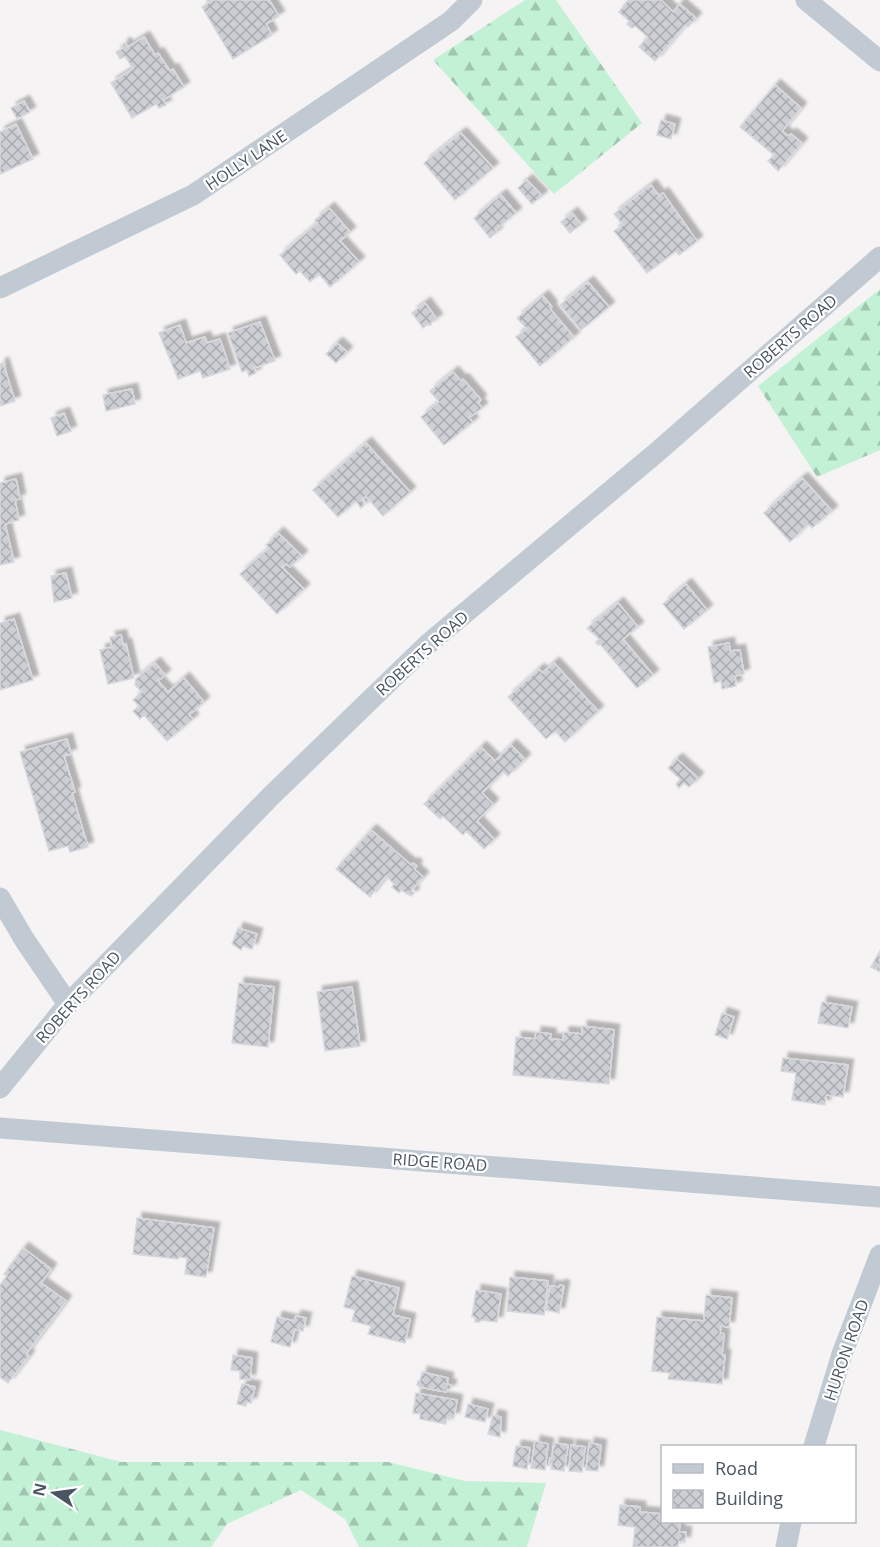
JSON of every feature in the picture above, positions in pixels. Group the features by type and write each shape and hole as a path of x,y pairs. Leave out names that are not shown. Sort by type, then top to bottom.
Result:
{"street":[{"name":"HOLLY LANE","path":"0,288 194,195 451,21 472,0"},
{"path":"806,0 880,61"},
{"name":"ROBERTS ROAD","path":"0,1088 68,1004 272,795 428,644 656,453 880,257"},
{"path":"0,897 24,939 68,1004"},
{"name":"RIDGE ROAD","path":"0,1128 880,1197"},
{"name":"HURON ROAD","path":"814,1445 842,1354 880,1255"},
{"path":"786,1547 790,1523"}],"green space":[{"path":"525,0 556,0 642,123 554,194 433,60"},
{"path":"880,289 880,450 817,477 758,386"},
{"path":"0,1430 121,1462 388,1462 465,1481 546,1483 527,1547 359,1547 345,1519 301,1490 227,1524 211,1547 0,1547"}],"building":[{"path":"213,0 269,0 279,16 266,24 272,35 233,59 202,7"},
{"path":"628,0 661,0 673,12 680,4 696,18 688,27 685,25 655,61 639,47 648,37 635,26 632,28 627,24 629,21 619,12"},
{"path":"144,37 155,55 158,53 170,71 173,69 184,87 163,100 166,105 159,108 156,104 132,118 111,83 133,69 125,56 120,59 116,52 123,48 122,45 125,43 128,47"},
{"path":"775,85 801,108 782,131 788,136 791,134 802,143 778,171 768,161 774,155 740,127"},
{"path":"24,101 30,112 17,119 11,108"},
{"path":"661,120 675,124 671,139 657,135"},
{"path":"16,124 33,159 0,174 0,132"},
{"path":"461,133 493,168 455,200 424,163"},
{"path":"527,180 542,196 532,204 518,188"},
{"path":"651,185 659,196 663,193 697,241 679,255 676,251 647,273 614,231 623,225 614,214"},
{"path":"501,195 516,213 495,230 497,232 490,238 474,218"},
{"path":"329,208 350,232 340,241 359,262 330,287 319,274 310,282 300,271 296,274 280,255 318,223 315,220"},
{"path":"572,213 581,224 570,233 561,222"},
{"path":"588,282 609,307 581,330 560,305"},
{"path":"543,296 552,307 550,309 574,337 540,366 516,337 527,329 517,318"},
{"path":"425,303 437,319 431,325 423,328 412,313"},
{"path":"260,322 275,361 254,368 256,373 249,376 247,370 242,372 228,333"},
{"path":"180,325 186,343 205,337 207,343 220,339 230,369 203,378 200,371 178,379 159,333"},
{"path":"337,343 347,352 336,363 326,354"},
{"path":"3,363 15,401 0,406 0,364"},
{"path":"453,372 461,381 463,379 481,400 478,403 482,408 469,418 473,422 444,445 421,417 439,402 430,391"},
{"path":"132,389 135,404 106,411 103,395"},
{"path":"64,413 71,431 57,436 51,418"},
{"path":"366,443 410,492 383,516 366,496 362,500 365,504 361,508 356,501 338,517 313,490"},
{"path":"802,478 832,511 812,528 808,524 790,542 764,513"},
{"path":"16,479 20,499 15,500 19,520 5,524 14,562 0,565 0,483"},
{"path":"278,533 302,556 290,567 287,564 282,567 304,589 277,614 240,574 269,548 266,545"},
{"path":"66,573 72,598 54,602 51,576"},
{"path":"686,584 707,610 684,629 663,604"},
{"path":"618,603 638,627 623,639 653,675 637,688 600,644 598,645 596,642 599,639 587,628"},
{"path":"14,619 33,680 0,690 0,623"},
{"path":"121,635 123,645 126,644 134,678 108,684 100,650 112,647 110,637"},
{"path":"729,643 730,651 740,650 744,674 735,676 736,686 722,689 721,681 714,683 708,647"},
{"path":"155,663 165,675 158,681 168,692 184,678 204,702 189,715 193,719 167,741 144,715 140,719 133,711 139,706 133,700 142,692 135,685 136,679"},
{"path":"554,663 598,711 565,742 555,731 546,739 508,697 539,669 542,673"},
{"path":"67,739 71,754 64,756 88,847 70,852 68,846 49,851 20,752"},
{"path":"511,745 525,759 508,776 503,772 482,793 493,804 477,821 494,839 484,849 466,831 463,835 443,816 440,819 424,804 481,747 495,761"},
{"path":"677,759 698,778 689,787 684,783 679,788 676,784 680,779 668,768"},
{"path":"371,830 411,865 413,863 417,866 414,869 423,877 411,891 414,893 411,896 401,890 399,893 392,887 394,884 386,876 370,897 336,869"},
{"path":"238,928 257,934 252,949 243,946 241,950 232,944"},
{"path":"880,951 880,972 871,967"},
{"path":"239,983 274,987 268,1047 232,1043"},
{"path":"352,987 360,1046 325,1051 317,992"},
{"path":"822,1002 852,1007 848,1028 818,1023"},
{"path":"722,1013 734,1017 727,1039 715,1035"},
{"path":"582,1026 614,1030 609,1084 513,1075 516,1037 535,1039 536,1032 551,1034 550,1039 563,1040 564,1032 582,1034"},
{"path":"783,1058 848,1065 843,1097 826,1095 825,1105 792,1100 796,1073 781,1071"},
{"path":"137,1218 214,1228 206,1277 185,1274 187,1258 133,1254"},
{"path":"23,1248 51,1269 41,1283 66,1301 26,1354 29,1356 8,1383 0,1377 0,1285 7,1276 4,1274"},
{"path":"352,1276 399,1288 393,1315 410,1319 405,1343 368,1334 371,1326 352,1321 355,1310 344,1307"},
{"path":"510,1277 548,1281 544,1315 507,1311"},
{"path":"550,1286 559,1287 564,1286 559,1313 546,1310"},
{"path":"476,1290 501,1294 497,1322 480,1320 480,1322 475,1322 475,1317 472,1317"},
{"path":"706,1295 732,1298 729,1327 721,1326 720,1333 724,1334 722,1355 725,1355 722,1384 668,1379 670,1373 652,1371 657,1317 704,1321"},
{"path":"296,1316 306,1318 303,1331 295,1329 290,1347 271,1342 277,1317 294,1321"},
{"path":"233,1355 252,1358 250,1380 240,1379 240,1371 231,1370"},
{"path":"422,1372 448,1378 447,1384 451,1385 450,1390 447,1389 446,1392 420,1387 417,1385"},
{"path":"242,1384 255,1387 251,1403 247,1402 246,1406 237,1404"},
{"path":"416,1393 457,1400 454,1418 447,1417 446,1424 420,1419 420,1414 413,1413"},
{"path":"468,1404 488,1409 485,1422 465,1417"},
{"path":"493,1415 501,1417 500,1437 488,1434"},
{"path":"535,1441 548,1444 545,1470 531,1468"},
{"path":"554,1443 568,1445 564,1471 551,1469 552,1463 549,1463"},
{"path":"589,1443 601,1445 598,1471 586,1470"},
{"path":"571,1445 585,1447 582,1472 569,1471"},
{"path":"516,1446 530,1448 527,1469 513,1466"},
{"path":"620,1505 640,1507 640,1512 661,1514 661,1523 680,1523 679,1532 686,1532 685,1542 679,1541 678,1547 633,1547 635,1527 618,1525"}]}
